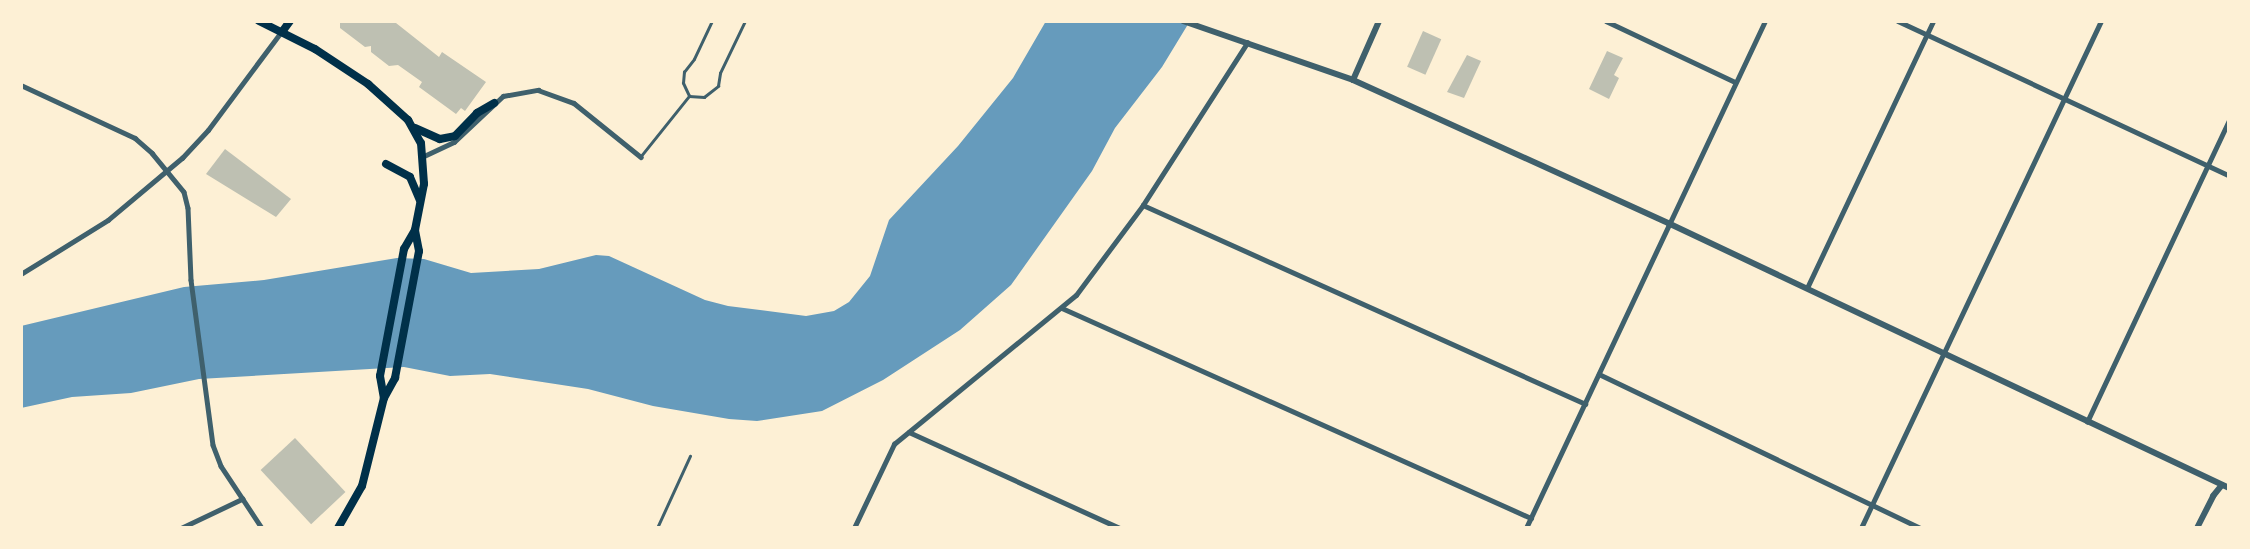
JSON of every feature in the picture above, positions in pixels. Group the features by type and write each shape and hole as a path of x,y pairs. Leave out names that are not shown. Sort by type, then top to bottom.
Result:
{"main road":[{"path":"259,21 342,65 392,103 412,125 430,136 450,138 459,134 477,113 494,103"},
{"path":"282,32 290,21"},
{"path":"384,398 380,376 404,249 415,230 421,203 424,156 412,125"},
{"path":"386,164 410,177 421,203"},
{"path":"338,528 362,486 384,398 395,378 419,251 415,230"}],"street":[{"path":"1183,21 1353,80 1668,223 2225,487"},
{"path":"1353,80 1379,21"},
{"path":"1606,21 1735,82"},
{"path":"1526,528 1765,21"},
{"path":"1898,21 2229,175"},
{"path":"1807,288 1933,21"},
{"path":"1861,528 2101,21"},
{"path":"21,274 108,220 167,171 208,130 282,32"},
{"path":"853,528 890,451 909,432 1076,295 1143,205 1248,42"},
{"path":"21,85 135,138 184,192 188,208 191,281 213,445 221,466 262,528"},
{"path":"424,156 454,142 471,129 502,96 527,90 553,93 574,103 641,157"},
{"path":"2087,422 2229,120"},
{"path":"1143,205 1585,404"},
{"path":"1062,308 1531,518"},
{"path":"1599,374 1920,528"},
{"path":"909,432 1120,528"},
{"path":"2197,528 2213,496 2225,487 2228,479"},
{"path":"181,528 242,499"}],"lane":[{"path":"689,96 683,83 684,72 712,21"},
{"path":"689,96 704,97 718,86 720,73 745,21"},
{"path":"641,157 689,96"},
{"path":"657,528 690,457"}],"water":[{"path":"1046,21 1190,21 1162,67 1115,128 1092,171 1011,285 960,330 883,380 822,411 757,421 729,419 653,406 588,389 490,374 450,376 404,367 199,379 131,393 72,397 21,408 21,326 184,287 264,280 397,258 424,259 471,273 539,269 596,255 609,256 705,300 728,306 806,316 834,311 849,302 870,276 889,220 958,146 1013,78"}],"building":[{"path":"340,21 396,23 439,57 442,52 486,82 465,111 461,108 456,114 419,87 422,82 398,65 389,66 371,52 371,46 365,47 340,28"},
{"path":"1423,31 1441,39 1425,75 1407,67"},
{"path":"1607,51 1623,58 1614,75 1619,78 1609,99 1589,89"},
{"path":"1467,55 1481,61 1464,98 1447,92"},
{"path":"225,149 291,199 276,217 206,174"},
{"path":"295,438 345,492 311,524 261,470"}]}
